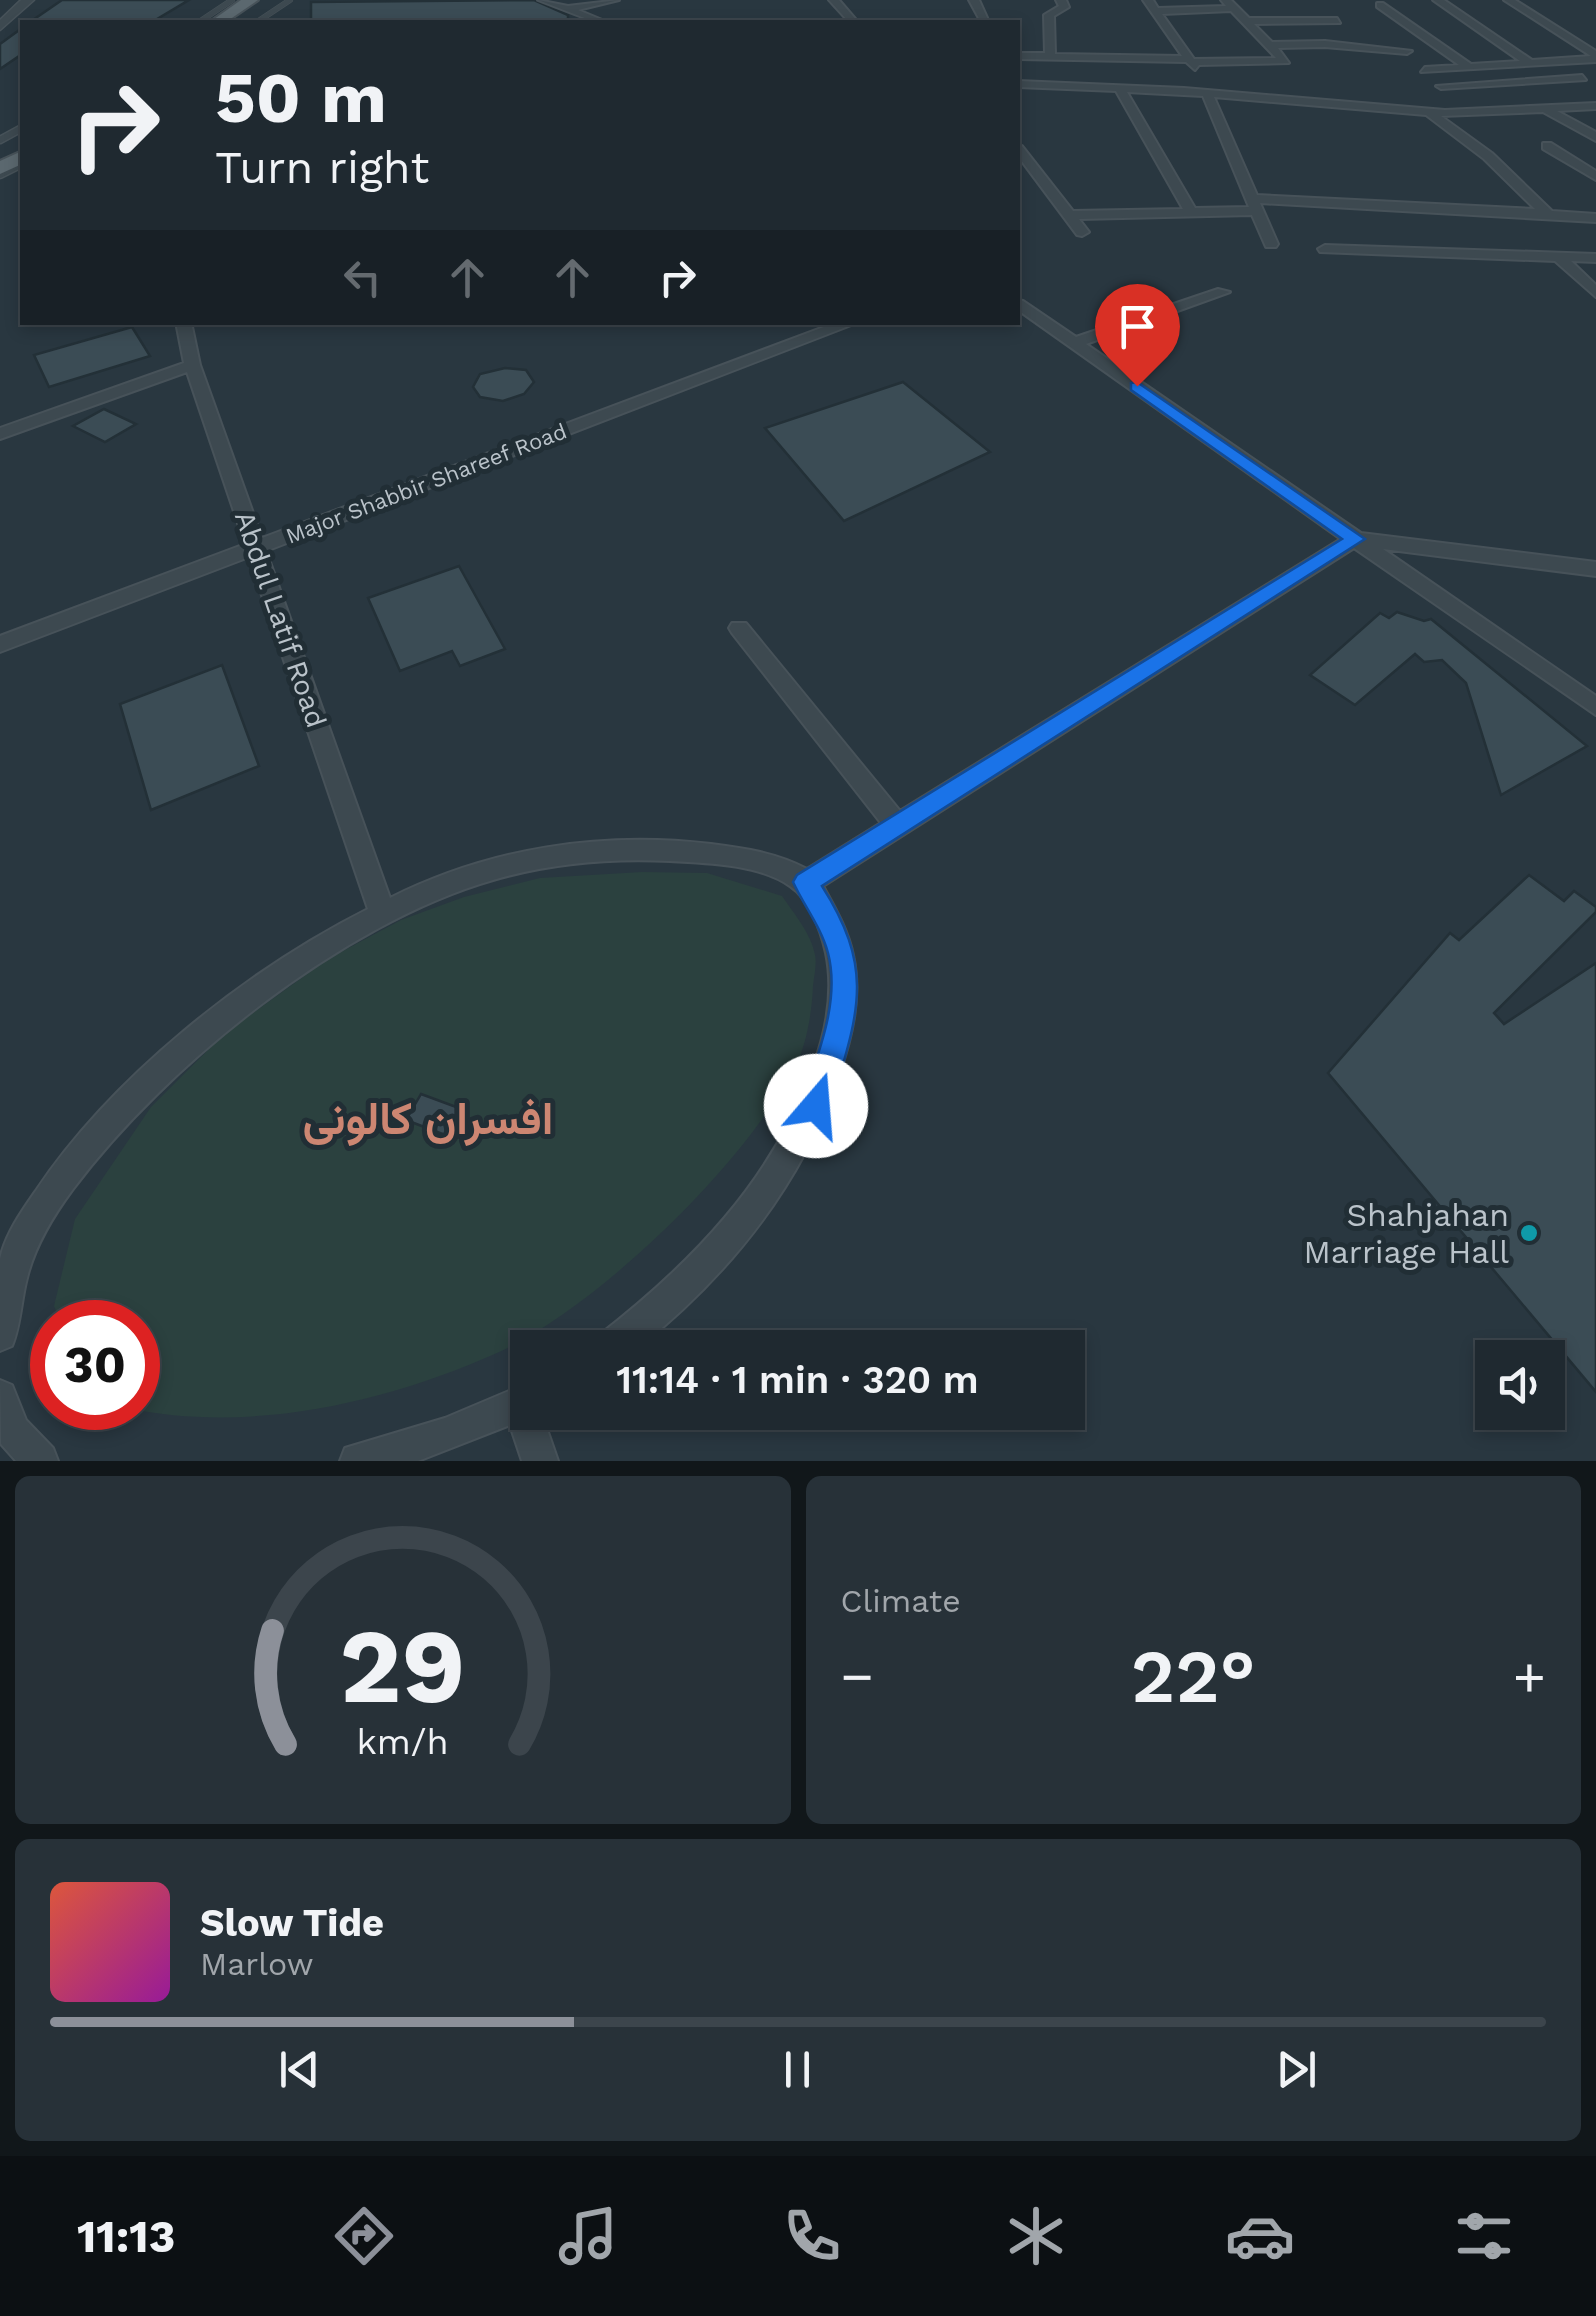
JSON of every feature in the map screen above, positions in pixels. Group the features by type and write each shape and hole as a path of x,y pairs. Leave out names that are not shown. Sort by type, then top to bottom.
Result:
{"main road":[{"path":"220,20 251,0"},
{"path":"242,20 273,0"}],"street":[{"path":"0,10 12,0"},
{"path":"0,26 28,0"},
{"path":"543,0 597,20"},
{"path":"567,9 614,0"},
{"path":"834,0 852,20"},
{"path":"1050,56 1048,15 1064,7 1061,0"},
{"path":"1148,0 1211,93 1270,244"},
{"path":"1438,0 1530,63"},
{"path":"1509,0 1596,57"},
{"path":"1020,56 1285,61 1230,4 1156,11"},
{"path":"1380,5 1469,67"},
{"path":"1247,22 1337,21"},
{"path":"1396,40 1466,113"},
{"path":"1269,45 1325,44 1407,51"},
{"path":"1035,56 1047,86"},
{"path":"1425,70 1596,57"},
{"path":"1563,61 1596,90"},
{"path":"1441,86 1582,78"},
{"path":"1020,84 1211,93 1430,112 1596,106"},
{"path":"1120,88 1191,212"},
{"path":"1545,108 1596,137"},
{"path":"1430,112 1488,156 1547,214"},
{"path":"1547,146 1596,176"},
{"path":"1020,154 1082,232"},
{"path":"1070,215 1191,212 1254,205 1596,218"},
{"path":"1325,249 1596,258"},
{"path":"1560,257 1596,293"},
{"path":"1074,343 1223,292"},
{"path":"1020,305 1596,707"},
{"name":"Abdul Latif Road","path":"183,325 192,365 382,915"},
{"name":"Major Shabbir Shareef Road","path":"0,644 844,325"},
{"path":"0,434 192,365"},
{"path":"806,882 1356,539 1596,569"},
{"path":"740,628 898,826"},
{"path":"0,1334 4,1306 28,1230 53,1192 102,1133 206,1032 321,951 382,915 473,877 519,862 582,849 634,846 762,862 806,882 828,918 842,954 842,1017 816,1106 782,1170 729,1242 670,1302 633,1330"},
{"path":"0,1397 13,1432 40,1461"},
{"path":"358,1461 446,1435 510,1408"},
{"path":"532,1430 540,1461"}],"lane":[{"path":"202,20 232,0"},
{"path":"260,20 290,0"}],"green space":[{"path":"707,873 782,896 806,932 816,966 803,1048 772,1106 741,1147 665,1230 579,1303 540,1330 510,1330 510,1346 497,1353 409,1386 316,1409 221,1417 160,1413 160,1300 55,1300 75,1219 151,1107 225,1033 328,959 401,920 464,897 540,878"}],"building":[{"path":"62,0 189,0 155,20 33,20"},
{"path":"534,0 568,15 568,19 311,20 311,2"},
{"path":"20,29 20,55 0,69 0,44"},
{"path":"132,327 150,356 49,387 34,355"},
{"path":"505,368 526,370 534,382 524,394 503,401 480,397 473,387 480,374"},
{"path":"903,382 990,452 844,521 765,428"},
{"path":"104,409 136,424 105,442 73,426"},
{"path":"459,566 505,649 460,666 452,651 400,671 368,598"},
{"path":"1397,612 1424,621 1431,619 1587,746 1501,795 1466,683 1442,660 1424,662 1415,654 1355,705 1310,675 1380,613 1389,618"},
{"path":"222,665 259,766 151,810 120,704"},
{"name":"Shahjahan Marriage Hall","path":"1529,875 1564,901 1574,891 1596,907 1596,912 1494,1013 1504,1024 1596,963 1596,1392 1565,1355 1565,1340 1552,1340 1328,1073 1450,933 1459,940"},
{"path":"421,1094 467,1111 453,1138 406,1120"}],"place":[{"name":"Shahjahan Marriage Hall","path":"1529,1233"}],"district":[{"name":"افسران کالونی","path":"428,1118"}],"route":[{"path":"816,1106 842,1017 845,982 842,954 828,918 806,882 1356,539 1137,386"}]}
